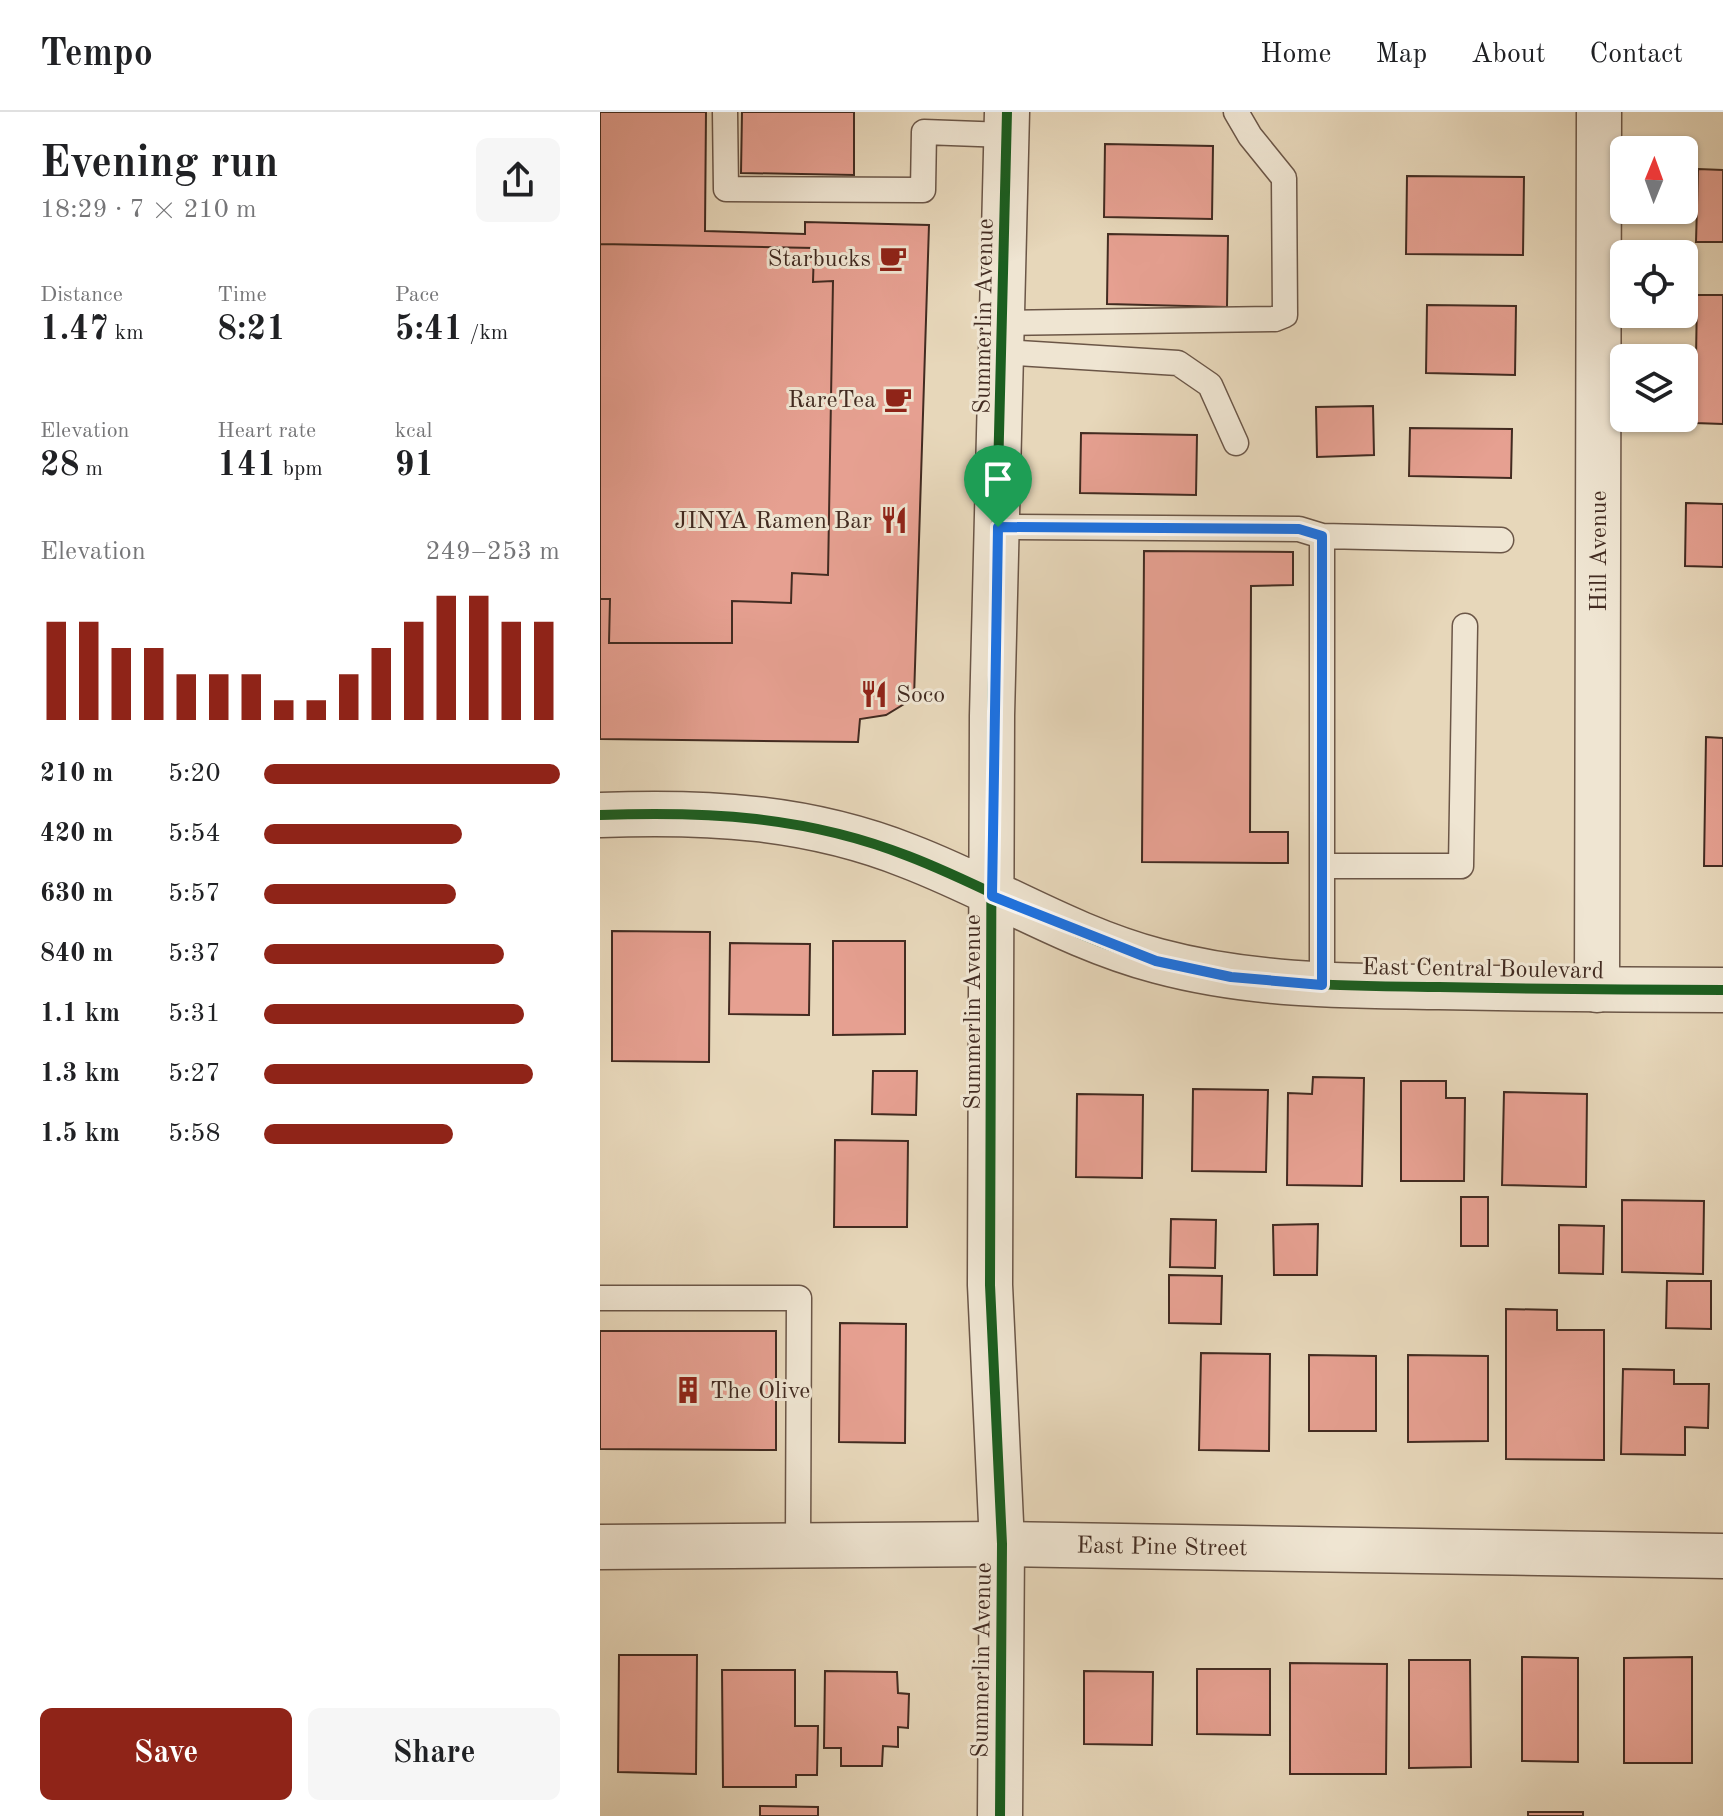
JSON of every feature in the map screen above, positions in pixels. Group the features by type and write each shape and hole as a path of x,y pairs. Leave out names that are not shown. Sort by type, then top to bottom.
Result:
{"street":[{"name":"Hill Avenue","path":"1597,990 1599,112"},
{"name":"Summerlin Avenue","path":"1000,1816 1002,1544 990,1285 992,896 1007,124"},
{"name":"East Central Boulevard","path":"600,815 690,812 755,816 822,827 909,856 992,896 1156,961 1231,977 1322,985 1723,990"},
{"name":"East Pine Street","path":"600,1547 1002,1544 1723,1556"}],"lane":[{"path":"725,112 726,189 923,190 924,122 1007,124"},
{"path":"1002,338 1275,319 1285,315 1284,178 1250,136 1236,112"},
{"path":"1002,338 1178,363 1210,385 1236,443"},
{"path":"998,527 1299,529 1322,536 1501,540"},
{"path":"1322,536 1322,985"},
{"path":"1322,866 1461,866 1465,626"},
{"path":"600,1298 799,1298 798,1545"}],"building":[{"path":"600,112 706,112 705,231 805,234 805,222 929,225 914,698 886,715 860,719 858,742 600,739 600,599 610,599 609,643 732,643 732,601 791,603 792,573 828,575 833,281 813,282 814,248 600,244"},
{"path":"742,112 854,112 854,175 741,173"},
{"path":"1105,144 1213,146 1212,219 1104,217"},
{"path":"1698,169 1723,170 1723,242 1696,240"},
{"path":"1407,176 1524,177 1523,255 1406,254"},
{"path":"1108,234 1228,236 1227,307 1107,304"},
{"path":"600,244 814,248 813,282 833,281 828,575 792,573 791,603 732,601 732,643 609,643 610,599 600,599"},
{"path":"1698,295 1723,295 1723,424 1698,423"},
{"path":"1427,305 1516,306 1515,375 1426,373"},
{"path":"1373,406 1374,455 1317,457 1316,407"},
{"path":"1410,428 1512,429 1511,478 1409,476"},
{"path":"1081,433 1197,435 1196,495 1080,493"},
{"path":"1686,503 1723,504 1723,567 1685,566"},
{"path":"1144,551 1293,552 1293,585 1251,586 1250,832 1288,832 1288,863 1142,862"},
{"path":"1706,737 1723,738 1723,866 1704,866"},
{"path":"612,931 710,932 709,1062 612,1061"},
{"path":"833,941 905,941 905,1034 833,1035"},
{"path":"730,943 810,944 809,1015 729,1014"},
{"path":"873,1071 917,1071 916,1115 872,1114"},
{"path":"1313,1077 1364,1078 1362,1186 1287,1185 1288,1093 1312,1094"},
{"path":"1401,1081 1446,1081 1446,1098 1465,1098 1464,1181 1401,1181"},
{"path":"1193,1089 1268,1090 1266,1172 1192,1171"},
{"path":"1504,1092 1587,1094 1586,1187 1502,1185"},
{"path":"1077,1094 1143,1095 1142,1178 1076,1177"},
{"path":"835,1140 908,1141 907,1227 834,1227"},
{"path":"1461,1197 1488,1197 1488,1246 1461,1246"},
{"path":"1622,1200 1704,1201 1703,1274 1622,1272"},
{"path":"1171,1219 1216,1220 1215,1268 1170,1267"},
{"path":"1318,1224 1317,1275 1274,1275 1273,1225"},
{"path":"1559,1225 1604,1226 1603,1274 1559,1273"},
{"path":"1169,1275 1222,1276 1221,1324 1169,1323"},
{"path":"1667,1281 1711,1281 1711,1329 1666,1328"},
{"path":"1506,1309 1557,1310 1557,1330 1604,1330 1604,1460 1506,1459"},
{"path":"840,1323 906,1324 905,1443 839,1442"},
{"name":"The Olive","path":"600,1331 776,1331 776,1450 600,1449"},
{"path":"1201,1353 1270,1354 1269,1451 1199,1450"},
{"path":"1309,1355 1376,1356 1376,1431 1309,1431"},
{"path":"1408,1355 1488,1356 1488,1441 1408,1442"},
{"path":"1623,1369 1674,1370 1674,1384 1709,1384 1708,1428 1685,1427 1685,1455 1621,1454"},
{"path":"619,1655 697,1655 696,1774 618,1772"},
{"path":"1522,1657 1578,1658 1578,1762 1522,1761"},
{"path":"1692,1657 1692,1763 1624,1763 1624,1658"},
{"path":"1409,1660 1470,1660 1471,1767 1409,1768"},
{"path":"1290,1663 1387,1664 1386,1774 1290,1774"},
{"path":"1197,1669 1270,1669 1270,1735 1197,1734"},
{"path":"722,1670 795,1670 795,1726 818,1726 817,1775 796,1775 796,1787 723,1787"},
{"path":"825,1671 897,1672 898,1693 909,1694 908,1728 898,1727 898,1747 883,1746 882,1766 841,1766 841,1748 824,1748"},
{"path":"1084,1671 1153,1672 1152,1745 1084,1744"},
{"path":"760,1806 818,1807 818,1816 760,1816"},
{"path":"1528,1812 1583,1812 1583,1816 1528,1816"}],"cycle path":[{"path":"1000,1816 1002,1544 990,1285 992,716 1007,112"},
{"path":"600,815 718,816 794,824 832,832 908,856 1125,951 1228,975 1298,983 1368,986 1723,990"}],"place":[{"name":"Starbucks","path":"893,258"},
{"name":"RareTea","path":"898,399"},
{"name":"JINYA Ramen Bar","path":"894,520"},
{"name":"Soco","path":"874,694"},
{"name":"The Olive","path":"688,1390"}],"route":[{"path":"998,527 1299,529 1322,536 1322,985 1231,977 1156,961 992,896 992,716 998,527"}]}
